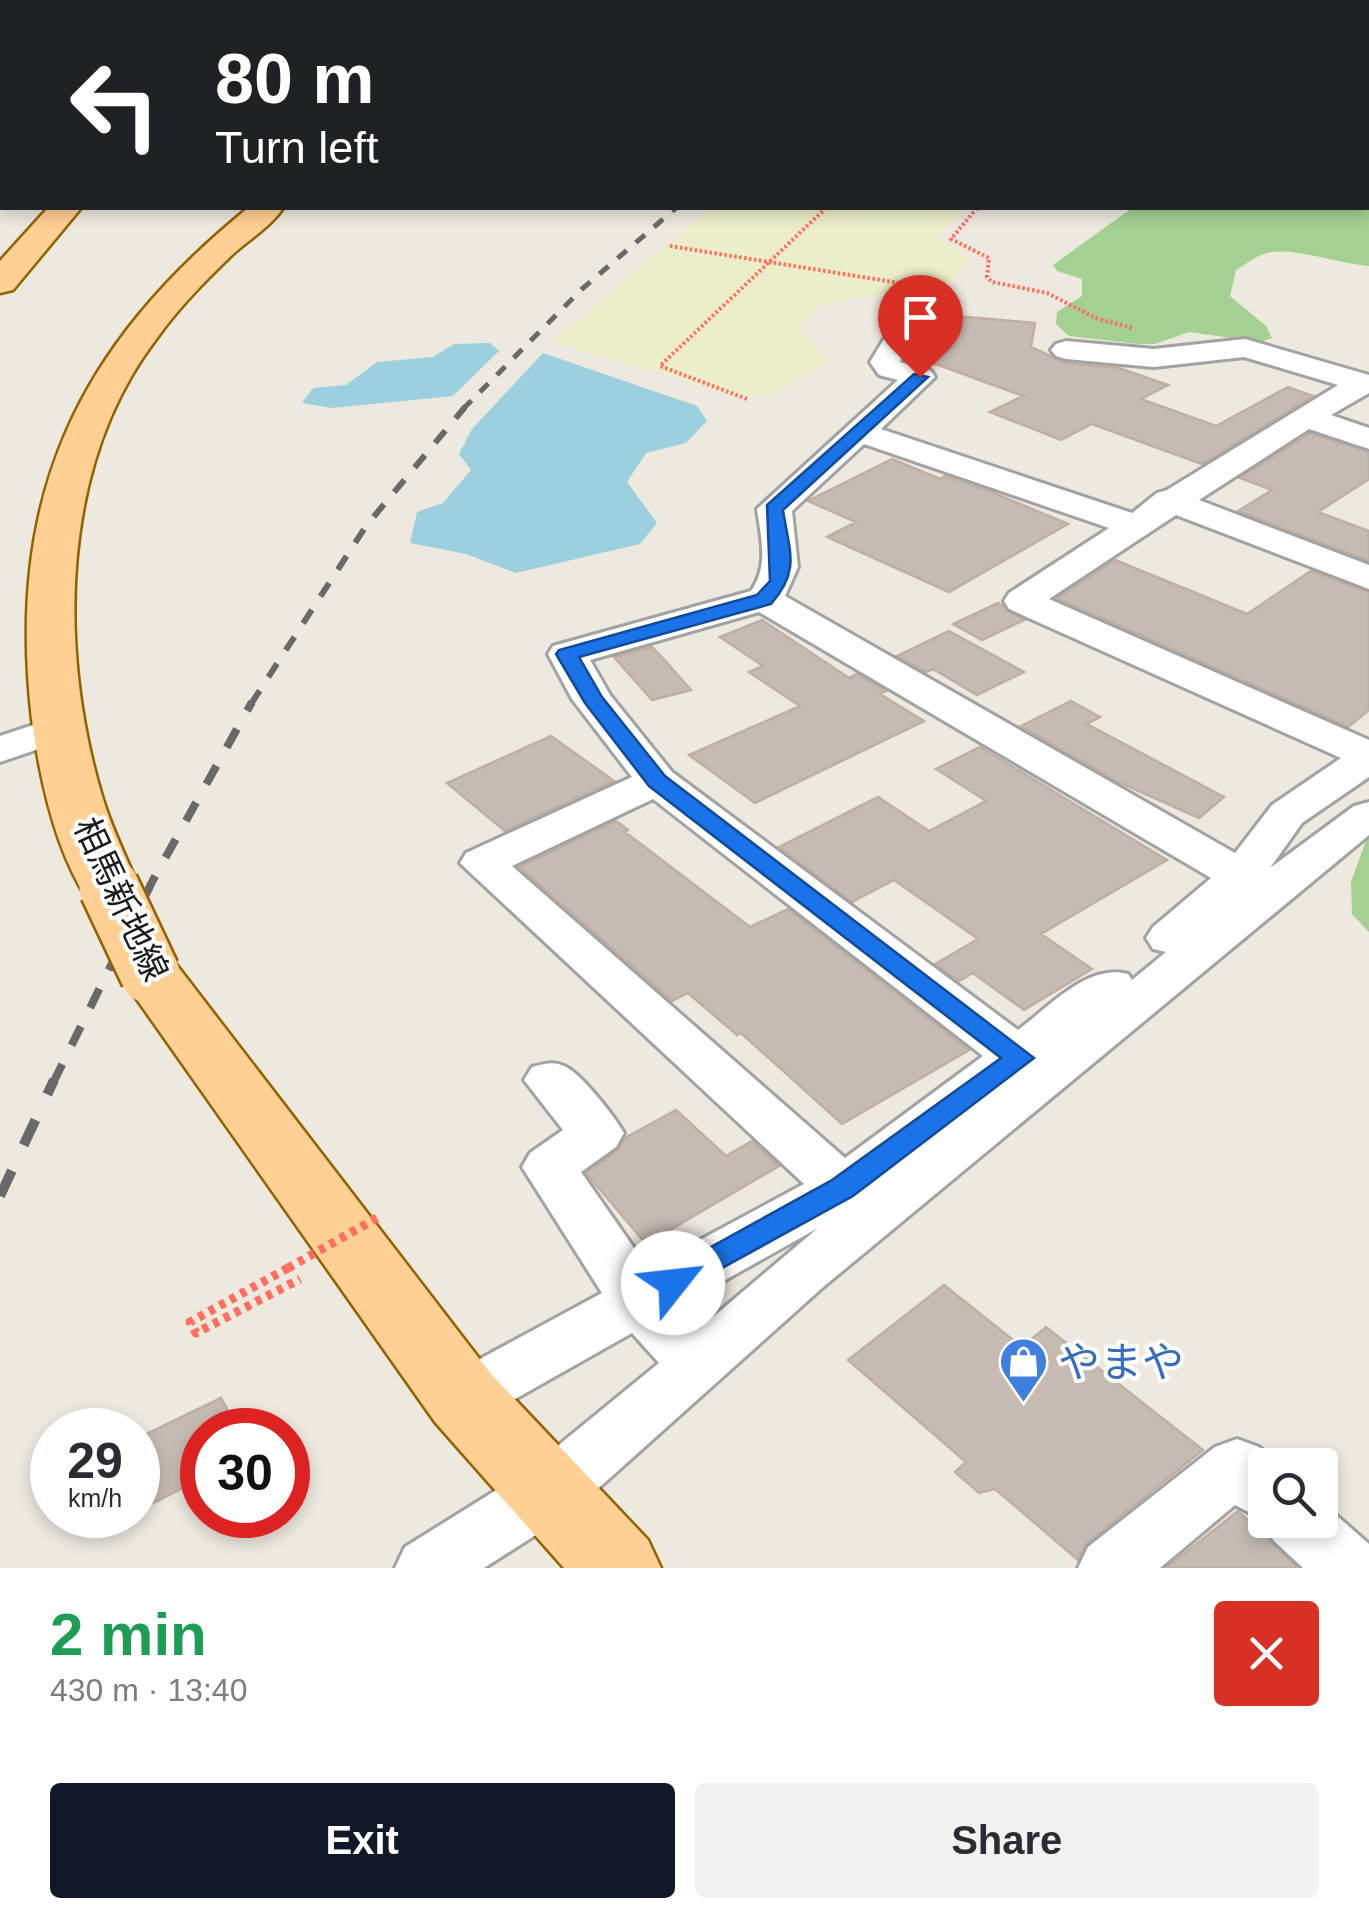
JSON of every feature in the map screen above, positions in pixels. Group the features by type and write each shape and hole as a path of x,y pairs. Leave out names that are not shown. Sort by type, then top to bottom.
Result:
{"main road":[{"path":"0,282 63,210"},
{"name":"相馬新地線","path":"265,210 179,287 110,378 89,420 65,495 52,574 52,648 60,728 72,790 109,887 150,974 464,1398 618,1568"}],"street":[{"path":"915,296 885,362 890,369 920,377 774,509 780,582 764,600 567,654 592,699 657,781 1020,1058"},
{"path":"1066,350 1154,358 1245,348 1364,383 1359,395 1305,416 1170,500 1022,601 1369,757"},
{"path":"1305,416 1369,438"},
{"path":"859,432 1137,526"},
{"path":"1170,500 1369,578"},
{"path":"764,600 1241,876"},
{"path":"0,750 60,728"},
{"path":"464,1398 843,1188 1137,966 1241,876 1287,814 1369,757"},
{"path":"657,781 482,863 843,1188"},
{"path":"428,1568 550,1491 802,1272 1079,1050 1328,843 1369,814"},
{"path":"550,1080 598,1134 549,1167 638,1302 698,1366"},
{"path":"1111,1568 1237,1466 1248,1476"},
{"path":"1316,1538 1349,1568"}],"path":[{"path":"747,399 660,366 824,210"},
{"path":"975,210 951,239 988,258 987,278 992,282 1048,293 1096,318 1141,330"},
{"path":"670,246 769,262 915,296"},
{"path":"300,1279 196,1333 190,1322 377,1218"}],"green space":[{"path":"709,210 965,210 937,238 968,257 951,283 821,304 800,329 829,362 775,393 741,397 553,342"},
{"path":"1129,210 1369,210 1369,266 1274,252 1236,270 1230,296 1266,326 1272,338 1260,342 1189,332 1155,344 1069,336 1056,324 1057,312 1082,296 1082,279 1057,271 1053,265"},
{"path":"1369,832 1369,932 1352,914 1351,882"}],"water":[{"path":"490,343 499,351 453,396 332,408 302,403 313,388 346,385 377,362 433,357 454,344"},
{"path":"543,353 697,406 707,421 686,443 646,453 627,482 657,523 640,544 516,573 466,554 410,543 417,512 443,503 471,470 459,454 472,429"}],"building":[{"path":"933,314 1035,323 1031,347 1065,363 1119,368 1168,385 1141,399 1216,426 1288,387 1313,396 1202,464 1092,424 1061,440 990,412 1023,396 925,360 911,359 915,343"},
{"path":"1310,433 1369,452 1369,479 1318,512 1369,531 1369,561 1238,511 1272,490 1240,478"},
{"path":"892,459 940,479 945,476 994,493 1068,524 949,592 827,537 856,522 808,501"},
{"path":"1115,560 1247,614 1311,571 1369,592 1369,710 1348,727 1057,598"},
{"path":"998,603 1024,620 982,640 953,624"},
{"path":"762,620 849,678 857,674 886,691 880,694 924,721 755,803 689,755 800,706 749,672 763,666 720,637"},
{"path":"949,631 1024,672 977,695 933,669 926,672 897,656"},
{"path":"652,647 691,690 652,700 614,657"},
{"path":"1071,701 1100,717 1087,724 1224,797 1199,818 1118,782 1021,726"},
{"path":"551,736 614,781 505,831 447,783"},
{"path":"980,747 1167,860 1041,934 1092,969 1024,1010 973,973 959,981 935,964 978,939 894,880 852,902 779,847 878,797 929,831 986,801 936,769"},
{"path":"616,821 628,830 625,832 750,927 788,909 969,1050 842,1124 741,1033 737,1035 688,993 672,1001 519,867"},
{"path":"676,1110 726,1156 752,1141 779,1166 646,1244 586,1173 618,1150 625,1138"},
{"name":"やまや","path":"944,1285 1022,1347 1046,1327 1203,1450 1086,1544 1078,1560 995,1489 979,1493 955,1472 966,1462 848,1360"},
{"path":"221,1398 227,1408 200,1408"},
{"path":"180,1418 180,1489 160,1500 160,1427"},
{"path":"1238,1511 1248,1520 1248,1538 1266,1538 1298,1568 1166,1568"}],"railway":[{"path":"463,409 582,289 674,210"},
{"path":"251,704 366,526 465,407"},
{"path":"53,1083 153,880 252,702"},
{"path":"0,1196 54,1080"}],"place":[{"name":"やまや","path":"1023,1404"}],"route":[{"path":"673,1283 843,1188 1020,1058 657,781 592,699 567,654 764,600 780,582 774,509 920,377"}]}
